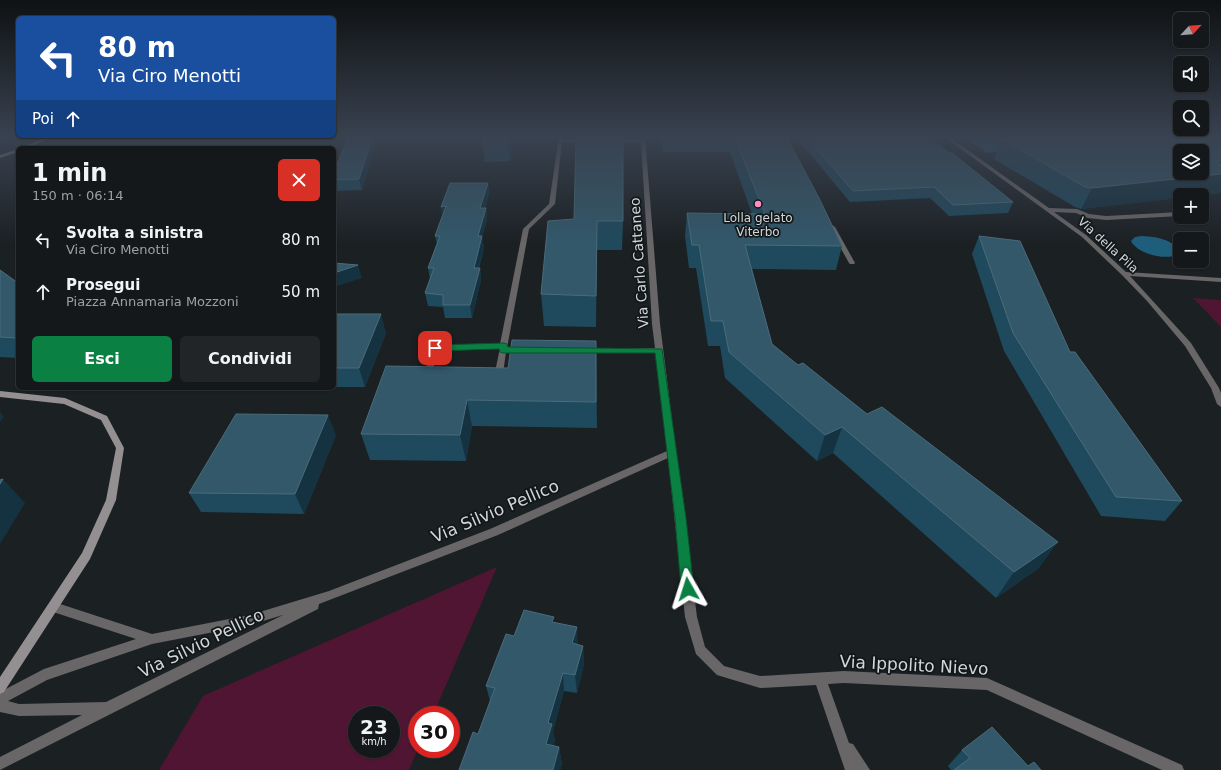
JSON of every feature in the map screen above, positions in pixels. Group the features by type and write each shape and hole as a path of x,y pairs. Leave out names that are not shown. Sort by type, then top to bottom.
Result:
{"main road":[{"path":"0,394 65,401 104,418 120,448 111,500 86,556 0,688"}],"street":[{"path":"485,374 499,374 526,229 552,204 556,172"},
{"name":"Via Carlo Cattaneo","path":"646,172 659,350 680,518 690,617 700,650"},
{"name":"Via della Pila","path":"996,172 1084,236 1124,274 1188,345 1215,388 1221,404"},
{"path":"1049,210 1077,211 1088,216 1106,218 1173,214"},
{"path":"830,223 852,263"},
{"path":"1124,274 1221,280"},
{"path":"434,375 427,375 435,348 503,348 526,350"},
{"path":"581,350 659,350"},
{"name":"Via Silvio Pellico","path":"0,699 44,675 152,639 250,620 330,596 494,532 671,453"},
{"name":"Via Silvio Pellico","path":"0,764 330,596"},
{"name":"Via Silvio Pellico","path":"54,607 152,639"},
{"name":"Via Ippolito Nievo","path":"700,650 721,671 760,682 844,677 987,684 1177,770"},
{"path":"820,678 852,770"},
{"name":"Via Silvio Pellico","path":"0,706 18,710 108,708"},
{"path":"842,740 863,770"},
{"name":"Via Ippolito Nievo","path":"1147,756 1168,770"}],"shaded area":[{"path":"1193,298 1221,300 1221,327"},
{"path":"497,567 437,706 408,706 408,758 414,758 409,770 159,770 203,696"}],"water":[{"path":"1135,237 1151,237 1172,243 1173,256 1161,257 1140,250 1134,246 1131,241"}],"building":[{"path":"336,172 361,172 359,179 336,180"},
{"path":"575,172 623,172 623,221 597,221 596,296 541,294 548,221 574,219"},
{"path":"748,172 805,172 842,246 745,245 772,344 798,365 803,363 867,414 882,407 1058,542 1014,572 842,427 825,435 729,352 723,321 711,321 699,245 692,245 687,213 765,214"},
{"path":"836,172 976,172 1013,202 953,205 934,187 853,191"},
{"path":"1059,172 1173,172 1173,179 1092,188 1085,187"},
{"path":"1209,172 1221,172 1221,174 1209,175"},
{"path":"450,183 488,183 480,208 486,208 478,236 482,236 474,268 480,268 470,305 443,305 443,295 425,293 434,268 428,268 440,236 435,236 446,206 441,207"},
{"path":"979,236 1020,241 1070,352 1075,352 1182,501 1116,497 1013,333"},
{"path":"336,263 358,265 336,272"},
{"path":"0,270 16,282 16,338 0,337"},
{"path":"336,314 381,314 359,368 336,368"},
{"path":"512,340 596,341 596,402 467,400 460,435 361,434 386,366 508,368"},
{"path":"236,414 328,415 295,494 189,493"},
{"path":"524,610 554,617 552,622 577,627 572,643 583,646 575,675 563,673 548,723 552,724 546,744 559,747 553,770 459,770 473,732 478,734 495,688 486,686 506,634 514,636"},
{"path":"992,727 1028,766 1034,762 1041,770 954,770 970,758 962,750"}],"place":[{"name":"Lolla gelato Viterbo","path":"758,204"}],"route":[{"path":"435,348 504,346 503,350 659,350 688,589"}]}
